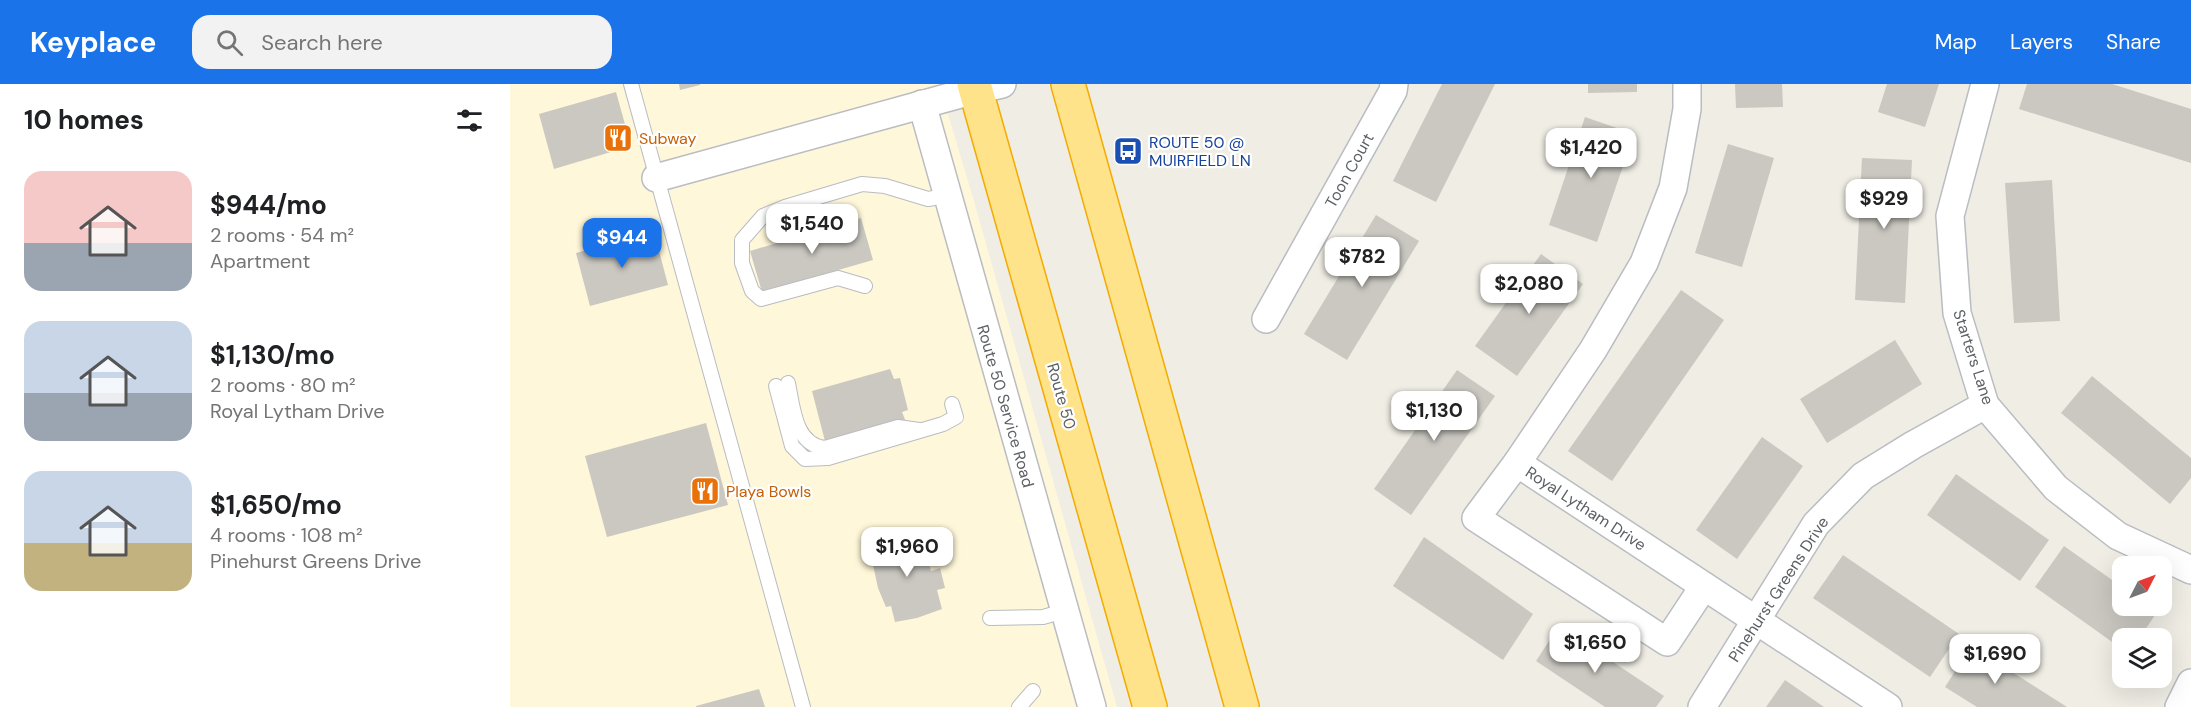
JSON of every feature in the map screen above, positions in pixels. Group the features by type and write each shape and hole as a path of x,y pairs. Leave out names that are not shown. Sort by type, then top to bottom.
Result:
{"highway":[{"path":"1068,84 1242,707"},
{"name":"Route 50","path":"983,86 1150,707"}],"street":[{"name":"Toon Court","path":"1266,319 1393,91 1394,84"},
{"name":"Royal Lytham Drive","path":"1687,84 1687,109 1673,188 1644,262 1593,350 1517,463 1888,707"},
{"name":"Starters Lane","path":"1985,84 1950,216 1957,313 1985,405 2056,488 2118,536 2191,570"},
{"path":"656,178 983,86"},
{"name":"Route 50 Service Road","path":"922,104 1092,707"},
{"name":"Pinehurst Greens Drive","path":"1702,707 1816,524 1863,476 1985,405"},
{"path":"1517,463 1476,518 1667,642 1704,586"},
{"path":"2179,707 2191,683"}],"lane":[{"path":"631,84 803,707"},
{"path":"865,286 838,278 761,299 752,291 742,263 742,240 763,216 862,184 885,186 928,199 934,198"},
{"path":"782,385 792,446 805,459 828,458 930,429 956,417 952,404"},
{"path":"990,618 1043,617 1064,611"},
{"path":"1019,707 1033,691"}],"shaded area":[{"path":"510,84 939,84 1117,707 510,707"}],"building":[{"path":"679,84 700,84 700,85 680,90"},
{"path":"1442,84 1495,84 1436,202 1393,181"},
{"path":"1588,84 1637,84 1637,92 1588,93"},
{"path":"1735,84 1782,84 1783,107 1736,108"},
{"path":"1887,84 1939,84 1925,127 1878,112"},
{"path":"2027,84 2112,84 2191,109 2191,163 2019,109"},
{"path":"616,92 631,146 554,169 539,114"},
{"path":"1585,117 1634,134 1597,242 1549,225"},
{"path":"1728,144 1774,158 1742,267 1695,253"},
{"path":"1862,158 1912,160 1905,303 1855,300"},
{"path":"2052,180 2060,321 2014,323 2005,183"},
{"path":"1376,215 1419,241 1347,360 1304,334"},
{"path":"861,218 873,260 762,292 750,251"},
{"path":"654,232 668,285 590,306 576,253"},
{"path":"1541,254 1583,284 1517,376 1475,346"},
{"path":"1681,290 1724,320 1612,481 1568,451"},
{"path":"1895,340 1922,384 1827,443 1800,399"},
{"path":"890,369 894,379 900,378 908,410 902,412 906,422 826,445 812,391"},
{"path":"1457,370 1495,396 1411,515 1374,489"},
{"path":"2092,376 2191,458 2191,478 2170,504 2061,413"},
{"path":"706,423 728,505 607,537 585,456"},
{"path":"1762,437 1803,466 1737,559 1696,530"},
{"path":"1956,474 2049,540 2020,581 1927,515"},
{"path":"916,531 922,553 926,552 931,571 940,568 945,588 937,590 942,609 917,618 895,622 891,606 886,607 878,588 873,565 879,564 872,542"},
{"path":"1424,537 1533,614 1503,660 1393,586"},
{"path":"2064,546 2112,580 2112,616 2154,616 2146,628 2112,628 2112,642 2035,587"},
{"path":"1843,555 1959,634 1930,677 1813,598"},
{"path":"1559,626 1664,696 1656,707 1605,707 1536,661"},
{"path":"1971,646 2067,707 1977,707 1945,687"},
{"path":"1785,680 1824,707 1766,707"},
{"path":"759,689 765,707 696,707 696,706"}],"place":[{"name":"Subway","path":"618,138"},
{"name":"ROUTE 50 @ MUIRFIELD LN","path":"1128,151"},
{"name":"Playa Bowls","path":"705,491"}]}
